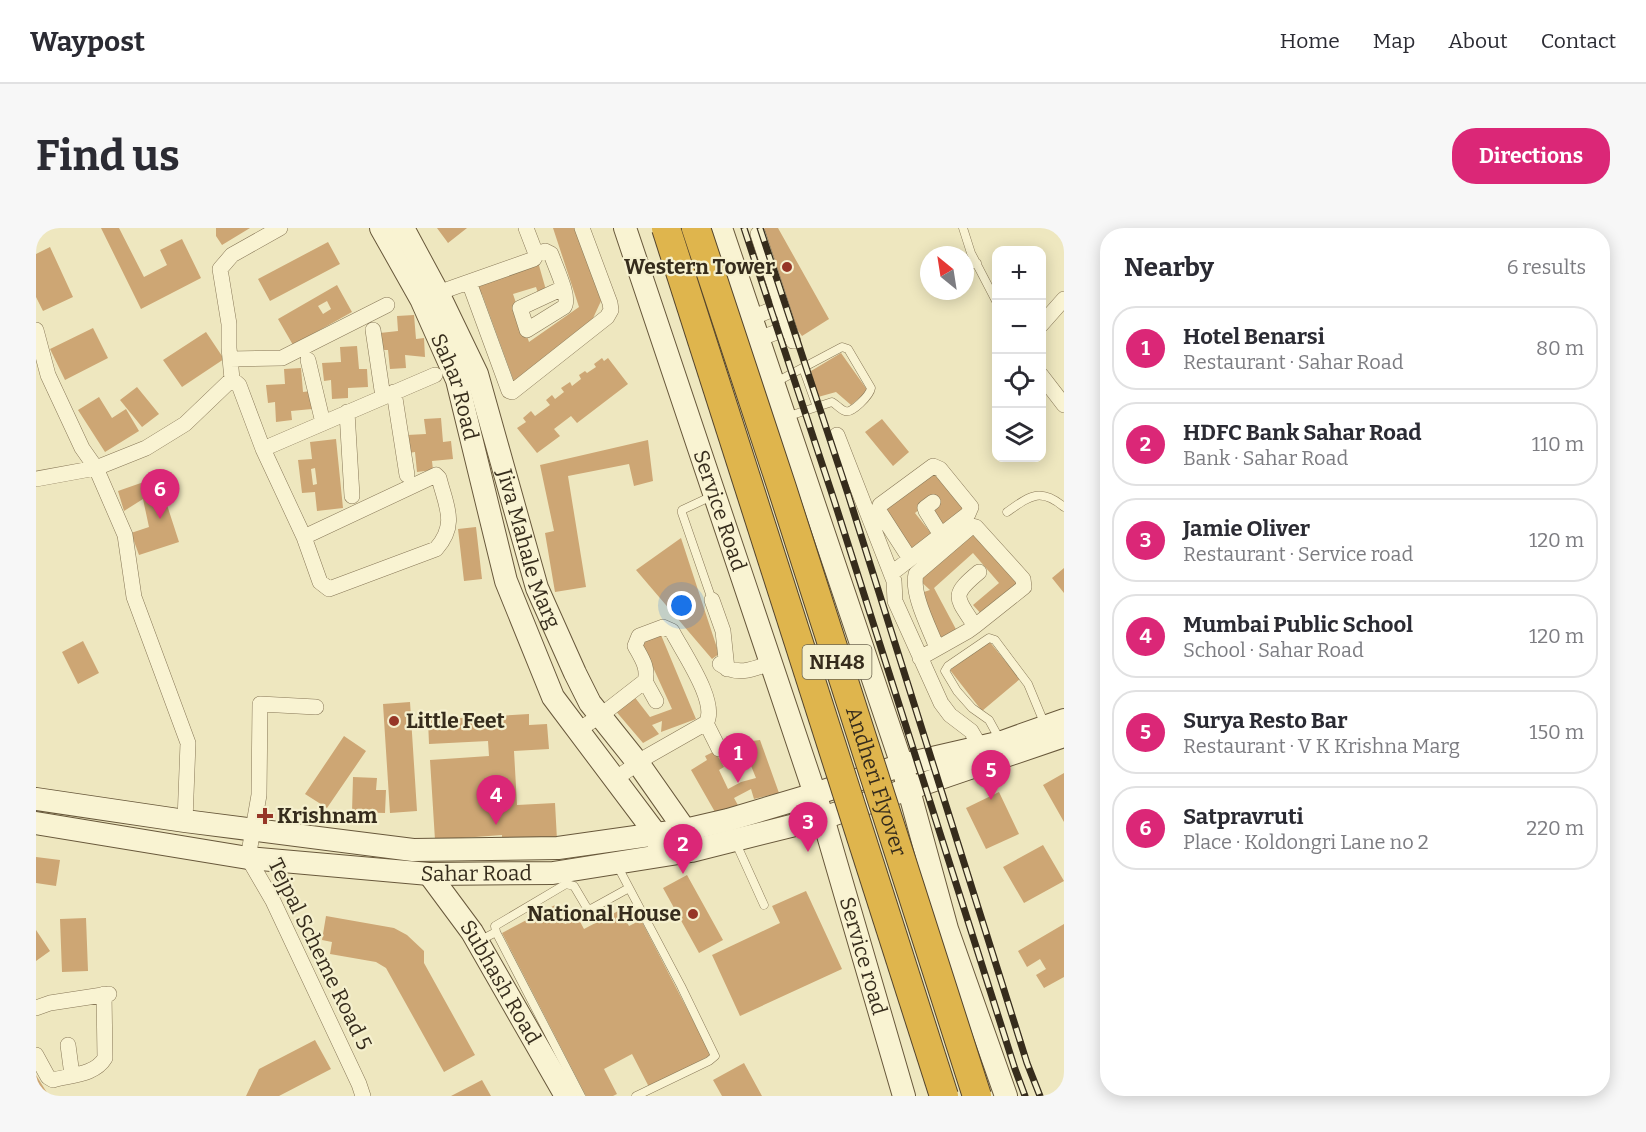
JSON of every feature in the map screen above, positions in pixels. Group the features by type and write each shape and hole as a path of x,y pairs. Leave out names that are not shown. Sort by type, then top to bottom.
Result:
{"highway":[{"name":"Andheri Flyover","path":"666,228 945,1096"},
{"name":"Andheri Flyover","path":"696,228 977,1096"}],"street":[{"path":"280,228 232,255 220,269 229,324 232,379 238,385 263,449 304,537 320,582 329,589 436,549 449,530 449,519 439,478 436,475 304,537"},
{"path":"526,228 536,254"},
{"path":"469,282 509,391 512,392 607,317 611,310 582,228"},
{"name":"Service Road","path":"625,228 815,794"},
{"path":"721,228 902,765 947,929 1006,1096"},
{"name":"Jiva Mahale Marg","path":"393,230 477,374 537,588 590,703 638,763 688,840"},
{"path":"755,329 791,335 758,234"},
{"path":"430,296 531,260 536,257 536,254 545,251 551,254 563,288"},
{"name":"Sahar Road","path":"430,296 457,380 506,581 553,697 656,834"},
{"path":"1046,319 1064,299"},
{"path":"230,359 282,358 387,305"},
{"path":"755,329 782,306"},
{"path":"36,330 48,375 82,448 96,468 125,535 134,597 188,743 185,821"},
{"path":"373,330 407,475"},
{"path":"308,360 323,423"},
{"path":"263,449 435,375"},
{"path":"36,479 96,468 146,448 185,424 232,379"},
{"path":"1046,382 1064,405"},
{"path":"347,412 352,496"},
{"path":"471,440 494,434"},
{"path":"837,435 892,573 895,602 941,703 950,715 991,745"},
{"path":"892,573 968,514 971,507 940,469 933,466 880,505 879,511 910,559"},
{"path":"487,499 510,491"},
{"path":"933,502 925,508 941,535"},
{"path":"920,658 975,626 1024,587 1023,579 976,527 972,526 916,574 914,579 918,598 937,648"},
{"path":"975,626 958,599 959,591 980,572"},
{"path":"711,597 723,631 722,666 734,672 747,671 770,663"},
{"path":"527,635 553,625"},
{"path":"578,730 645,681 647,675 645,666 635,646 639,636 663,627 672,631 708,698 710,717 706,723 615,778"},
{"path":"645,681 656,701"},
{"name":"Tejpal Scheme Road 5","path":"316,707 260,704 259,795 248,858 273,902 359,1083 363,1096"},
{"path":"706,723 719,749"},
{"name":"Sahar Road","path":"36,799 185,821 413,850 558,848 656,834 688,840 735,840 823,818 909,790 1058,728"},
{"name":"Sahar Road","path":"36,823 248,858 429,874 553,873 662,856 728,820 902,765 1058,728"},
{"name":"Service road","path":"815,794 904,1096"},
{"path":"656,834 662,856"},
{"path":"429,874 430,850"},
{"name":"Subhash Road","path":"429,874 487,937 566,1096"},
{"path":"36,1008 50,1003 106,994 105,1058 95,1069 50,1079 36,1054"},
{"path":"68,1045 72,1075"}],"lane":[{"path":"963,228 996,300"},
{"path":"773,384 842,347 848,350 871,388 870,395 850,411 845,411 832,402 785,418"},
{"path":"803,368 817,407"},
{"path":"711,597 682,510 714,495"},
{"path":"1007,512 1032,496 1041,495 1053,498 1064,507"},
{"path":"991,745 989,720 972,708 946,676 945,671 948,666 989,638 995,640 1058,728"},
{"path":"735,840 764,905"},
{"path":"616,864 681,986 715,1056 636,1096"},
{"path":"581,1096 487,937 495,926 566,884 574,886 587,908 591,909 629,888"}],"building":[{"path":"101,228 119,228 144,277 167,265 160,250 182,239 201,278 141,309"},
{"path":"216,228 250,228 222,245 216,236"},
{"path":"437,228 467,228 448,243"},
{"path":"553,228 577,228 601,301 588,329 516,387 482,294 478,296 473,282 538,262 546,290 538,293 536,287 513,294 529,342 579,307"},
{"name":"Western Tower","path":"765,228 778,228 829,319 802,336 791,321 760,231"},
{"path":"328,242 340,264 270,301 258,279"},
{"path":"50,247 73,297 43,311 36,297 36,254"},
{"path":"337,285 352,312 293,345 278,319","holes":["327,301 331,309 323,314 318,306"]},
{"path":"414,315 416,339 424,338 425,357 405,355 406,368 390,369 388,350 381,350 380,333 398,331 397,316"},
{"path":"93,328 108,358 65,380 50,349"},
{"path":"206,332 224,359 182,387 163,360"},
{"path":"357,346 359,369 367,369 368,387 348,388 348,398 332,399 331,380 324,381 322,363 341,362 340,347"},
{"path":"841,353 868,391 851,405 836,392 818,397 811,371"},
{"path":"602,358 604,361 608,358 628,384 577,423 571,416 554,429 560,436 537,453 517,428 526,422 523,418 531,411 535,416 550,405 546,400 552,395 555,399 564,392 561,388 570,382 572,386 581,379 579,375 596,367 594,364"},
{"path":"301,368 303,392 311,391 312,409 291,411 292,420 276,422 275,402 268,403 266,385 285,384 284,369"},
{"path":"137,387 159,414 142,427 120,400"},
{"path":"99,397 112,418 126,409 139,431 105,452 78,410"},
{"path":"441,418 443,442 451,441 453,459 432,461 433,470 417,472 415,452 408,453 407,435 426,434 424,419"},
{"path":"882,419 909,452 893,466 865,432"},
{"path":"336,439 343,508 317,511 315,492 302,493 298,460 312,459 310,442","holes":["315,468 317,484 313,485 311,469"]},
{"path":"648,440 653,481 634,486 629,464 568,476 586,587 555,592 545,533 554,531 540,465"},
{"path":"933,473 968,510 946,528 933,512 940,506 933,498 915,513 934,537 914,554 882,509"},
{"path":"158,477 179,542 139,555 131,533 149,527 143,499 124,511 118,491"},
{"path":"476,527 482,579 464,581 458,529"},
{"path":"972,529 1021,584 984,617 973,605 999,583 973,553 934,588 958,633 937,640 921,593 930,590 916,577"},
{"path":"681,538 719,654 712,659 636,570"},
{"path":"1064,568 1064,593 1052,578"},
{"path":"661,635 696,719 661,732 662,721 652,725 659,734 643,743 614,709 633,695 650,717 672,709 641,641"},
{"path":"83,641 99,673 78,684 62,652"},
{"path":"989,641 1020,679 982,711 950,670"},
{"path":"410,702 417,811 390,813 383,704"},
{"path":"529,714 529,725 547,724 549,749 514,751 517,805 555,803 557,840 502,843 502,835 435,840 430,760 489,756 488,741 429,744 428,720"},
{"path":"344,736 366,751 327,808 305,794"},
{"path":"760,740 779,793 754,799 751,789 734,798 739,807 719,819 691,770 707,760 705,756 715,751 724,767 719,770 728,789 756,778 747,756 742,760 735,743"},
{"path":"1064,773 1064,822 1043,785"},
{"path":"353,777 377,778 376,790 386,790 385,813 352,812"},
{"path":"999,792 1019,834 986,849 966,808"},
{"path":"1043,845 1064,881 1024,903 1003,867"},
{"path":"36,857 60,860 56,886 36,883"},
{"name":"National House","path":"687,875 723,940 699,953 663,888"},
{"path":"806,891 842,969 740,1016 712,955 780,923 772,906"},
{"path":"555,905 565,924 578,918 584,929 620,910 629,926 641,920 711,1055 649,1087 632,1054 604,1069 617,1094 586,1096 502,933"},
{"path":"326,916 394,928 407,935 424,951 424,963 475,1055 444,1072 386,968 376,962 330,954 332,942 322,940"},
{"path":"86,918 88,971 62,972 60,919"},
{"path":"1064,924 1064,977 1044,988 1036,975 1046,969 1040,959 1027,967 1018,951"},
{"path":"36,930 50,951 36,961"},
{"path":"315,1040 331,1069 279,1096 246,1096 259,1069"},
{"path":"744,1063 762,1096 722,1096 713,1080"},
{"path":"36,1075 49,1096 36,1096"},
{"path":"482,1080 491,1096 451,1096"}],"railway":[{"path":"744,228 834,500 1025,1096"},
{"path":"760,228 848,494 1027,1063 1040,1096"}],"place":[{"name":"Western Tower","path":"787,267"},
{"name":"Satpravruti","path":"160,519"},
{"name":"Little Feet","path":"394,721"},
{"name":"Hotel Benarsi","path":"738,783"},
{"name":"Surya Resto Bar","path":"991,800"},
{"name":"Krishnam","path":"265,816"},
{"name":"Mumbai Public School","path":"496,825"},
{"name":"Jamie Oliver","path":"808,852"},
{"name":"HDFC Bank Sahar Road","path":"683,874"},
{"name":"National House","path":"693,914"}]}
